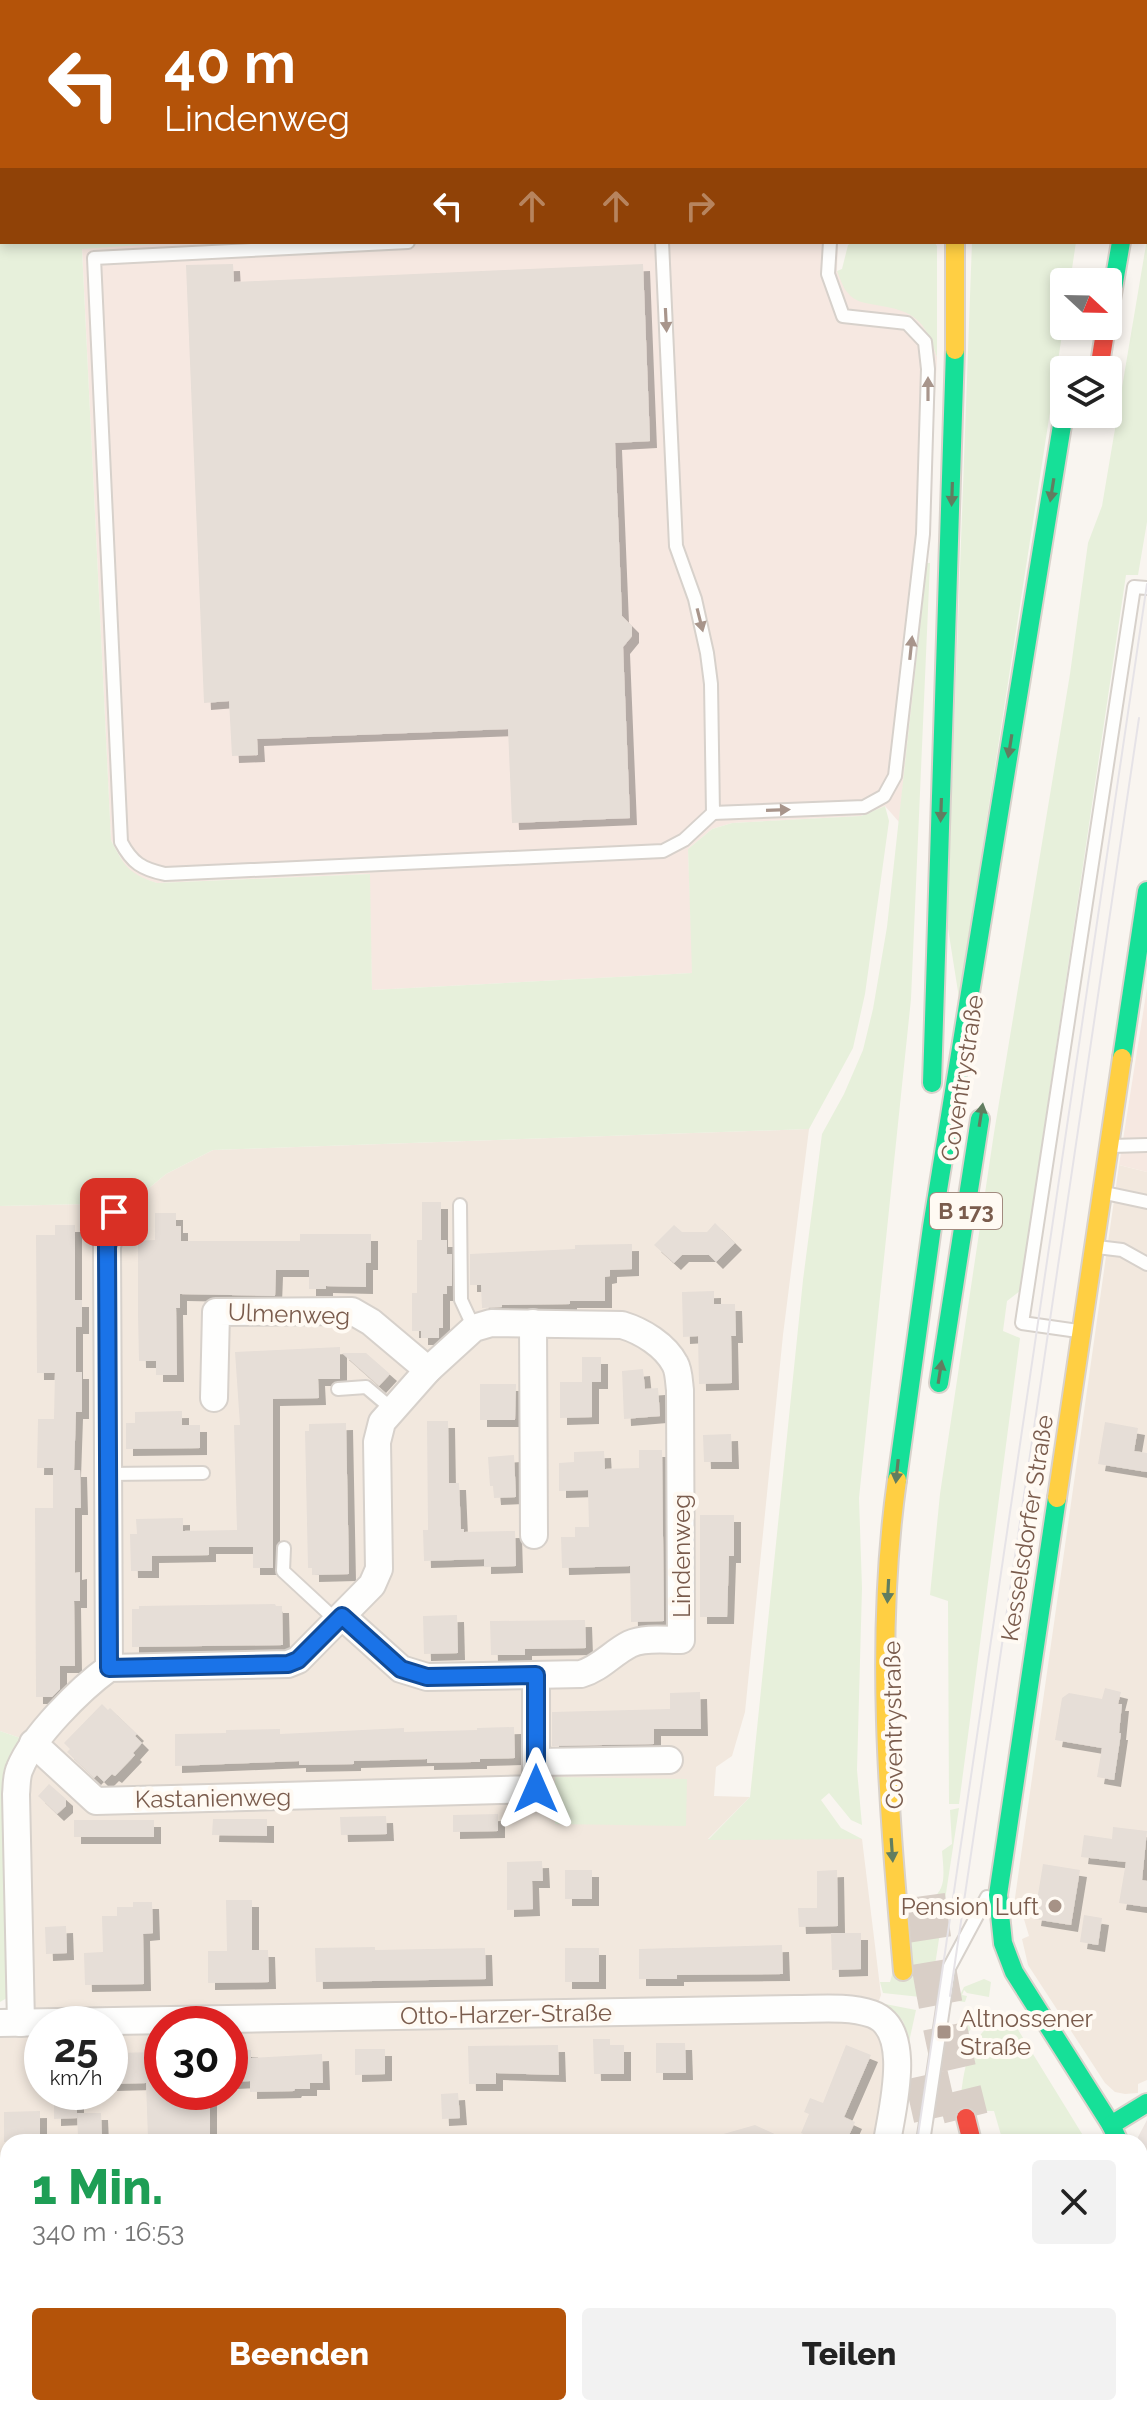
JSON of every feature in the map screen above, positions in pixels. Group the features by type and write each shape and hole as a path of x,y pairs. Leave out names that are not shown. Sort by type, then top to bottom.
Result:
{"main road":[{"path":"932,1227 932,1105 954,431 955,244"},
{"path":"1116,268 1121,244"},
{"name":"B 173","path":"903,1971 886,1767 887,1609 892,1513 932,1227 1062,428"},
{"name":"Kesselsdorfer Straße","path":"1115,2134 1029,2001 1014,1972 1003,1943 998,1895 1108,1146 1144,936 1147,891"},
{"name":"Coventrystraße","path":"935,1405 982,1107"},
{"path":"1115,2134 1147,2103"},
{"path":"966,2118 970,2134"}],"street":[{"path":"109,1668 107,1247 114,1212"},
{"name":"Ulmenweg","path":"214,1398 216,1312 352,1311 371,1322 428,1370"},
{"path":"10,2023 16,1794 18,1771 33,1743 94,1679 109,1668 288,1664 298,1660 372,1585 379,1569 377,1442 382,1422 391,1408 428,1370 474,1328 491,1323 533,1323 534,1535"},
{"name":"Lindenweg","path":"339,1618 401,1669 427,1677 581,1674 597,1669 630,1644 681,1640 680,1390 675,1364 656,1342 634,1328 622,1325 533,1323"},
{"path":"536,1675 536,1762 669,1760"},
{"name":"Kastanienweg","path":"33,1743 96,1801 536,1789 536,1762"},
{"name":"Otto-Harzer-Straße","path":"10,2023 859,2011 874,2014 886,2022 897,2048 888,2134"}],"lane":[{"path":"369,244 94,258 121,842 128,856 141,868 165,874 663,851 684,840 713,813 864,807 884,796 897,767 923,534 928,369 925,342 907,323 843,316 828,274 830,244"},
{"path":"662,244 676,546 695,599 707,653 711,684 713,813"},
{"path":"1081,1332 1022,1323 1134,587 1147,588"},
{"path":"1108,1146 1147,1145"},
{"path":"1102,1193 1147,1202"},
{"path":"460,1205 461,1300 474,1328"},
{"path":"1094,1246 1122,1250 1147,1264"},
{"path":"338,1389 366,1387 391,1408"},
{"path":"108,1474 203,1473"},
{"path":"284,1548 283,1571 339,1618"},
{"path":"924,2134 949,1968 999,1876"}],"shaded area":[{"path":"150,244 838,244 837,271 918,319 930,334 937,357 927,563 899,822 885,806 861,816 732,823 712,829 688,849 693,973 372,990 369,874 157,883 138,877 126,868 111,840 82,248"},
{"path":"1147,988 1147,1172 1119,1165"},
{"path":"809,1129 783,1335 745,1712 732,1756 716,1767 714,1796 750,1797 708,1839 862,1839 881,1995 874,2014 886,2022 887,2134 0,2134 0,2023 20,2023 26,1740 0,1731 0,1206 131,1203 166,1174 213,1150"},
{"path":"1119,1165 1147,1172 1147,2080 1138,2084 1138,2093 1125,2094 1115,2092 1105,2083 1028,1965 1022,1939 1029,1936 1023,1916 1013,1912"},
{"path":"1147,2120 1147,2134 1140,2134"}],"green space":[{"path":"0,244 155,244 82,249 111,840 124,863 140,876 157,883 370,874 372,990 692,973 688,849 712,829 732,823 861,816 885,806 889,821 865,994 853,1048 809,1129 213,1150 166,1174 131,1203 0,1206"},
{"path":"936,244 937,357 928,334 917,319 900,310 864,303 846,291 837,271 842,269 848,245"},
{"path":"972,244 1076,244 1072,268 1050,268 1050,340 1061,340 1059,356 1050,356 1050,412 959,998 947,922"},
{"path":"1147,244 1147,522 1138,575 1126,575 1020,1291 1007,1301 1003,1331 1020,1338 959,1804 949,1804 948,1601 930,1595 940,1494 1088,543 1102,506 1115,428 1122,428 1122,387"},
{"path":"927,563 930,563 911,999 859,1498 862,1588 857,1770 862,1825 851,1820 829,1793 821,1800 841,1828 862,1839 708,1840 750,1797 803,1280 822,1134 863,1050 873,1009 887,927"},
{"path":"0,1731 26,1740 12,1995 0,2002"},
{"path":"555,1777 687,1779 686,1826 555,1824"},
{"path":"959,1808 930,1998 883,1993 880,1982 890,1982 911,1908 931,1899 941,1888 942,1851 952,1844 950,1810"},
{"path":"984,1979 991,1982 989,1997 964,1990 962,1995 967,1996 965,2002 957,2001 964,1987"},
{"path":"885,2004 916,2010 909,2042 903,2021"},
{"path":"962,2015 978,2019 957,2048"},
{"path":"996,2022 1009,2023 1017,2028 1082,2134 1001,2134 994,2111 983,2111 958,2122 966,2066 976,2041"}],"building":[{"path":"233,264 234,282 643,264 650,441 615,443 622,616 632,626 632,636 623,647 630,818 512,823 508,729 257,739 258,755 232,756 229,701 204,703 186,265"},
{"path":"422,1202 441,1202 441,1240 447,1240 447,1254 452,1254 452,1286 447,1286 447,1294 443,1294 443,1328 439,1328 439,1338 421,1338 421,1331 412,1331 412,1293 417,1293 417,1240 422,1240"},
{"path":"155,1213 176,1213 176,1226 181,1226 181,1241 300,1241 300,1234 371,1234 371,1263 366,1263 366,1287 326,1286 326,1289 309,1289 309,1270 276,1270 275,1296 180,1294 180,1308 176,1308 177,1375 156,1375 156,1361 139,1361 138,1314 138,1241 155,1240"},
{"path":"715,1223 735,1243 716,1262 709,1255 682,1255 674,1263 654,1245 674,1225 682,1232 707,1232"},
{"path":"55,1225 75,1225 75,1300 82,1300 82,1327 76,1327 76,1372 82,1372 82,1412 76,1412 74,1470 80,1470 81,1508 75,1508 75,1573 80,1572 80,1601 74,1601 75,1666 60,1666 60,1689 52,1697 36,1697 35,1508 53,1508 53,1468 37,1468 38,1419 54,1419 55,1373 37,1373 36,1235 55,1235"},
{"path":"632,1244 632,1269 610,1270 610,1276 605,1277 605,1301 482,1308 481,1285 470,1285 470,1254 575,1249 575,1245"},
{"path":"714,1291 714,1304 735,1304 736,1336 731,1336 732,1383 699,1384 698,1336 683,1337 682,1292"},
{"path":"340,1347 340,1379 318,1379 319,1398 273,1399 273,1568 253,1568 253,1547 209,1547 209,1555 152,1556 152,1571 131,1571 130,1534 137,1534 136,1519 183,1518 183,1531 237,1530 234,1425 240,1425 235,1352"},
{"path":"342,1353 366,1353 390,1374 379,1386"},
{"path":"582,1357 601,1357 601,1382 592,1382 592,1417 560,1418 560,1382 582,1382"},
{"path":"643,1369 645,1389 658,1388 660,1416 624,1419 622,1371"},
{"path":"480,1384 516,1384 515,1420 480,1420"},
{"path":"182,1411 182,1425 200,1425 200,1448 126,1449 126,1423 135,1423 135,1412"},
{"path":"427,1421 448,1421 449,1483 459,1483 461,1529 464,1532 515,1531 516,1566 484,1567 484,1559 424,1561 423,1530 428,1530"},
{"path":"1105,1422 1138,1428 1134,1451 1147,1453 1147,1472 1098,1464"},
{"path":"346,1423 349,1574 312,1575 312,1568 308,1568 305,1431 309,1431 309,1424"},
{"path":"731,1434 732,1462 704,1462 703,1435"},
{"path":"639,1450 662,1450 664,1621 631,1622 630,1566 562,1568 561,1537 575,1537 575,1527 589,1527 588,1490 559,1491 559,1463 574,1462 574,1452 604,1451 605,1469 639,1468"},
{"path":"514,1455 516,1497 494,1498 488,1457"},
{"path":"700,1515 734,1515 734,1556 729,1556 727,1617 700,1617"},
{"path":"139,1606 282,1606 283,1645 132,1647 132,1609 139,1609"},
{"path":"457,1615 458,1653 424,1654 423,1616"},
{"path":"585,1620 586,1648 525,1649 525,1655 491,1655 490,1621"},
{"path":"1105,1688 1121,1692 1118,1704 1122,1704 1121,1733 1114,1780 1097,1777 1102,1748 1055,1740 1062,1698 1069,1693 1102,1699"},
{"path":"700,1692 701,1729 654,1729 654,1744 552,1746 552,1712 670,1709 670,1693"},
{"path":"102,1704 137,1734 135,1736 142,1743 115,1776 112,1774 104,1782 97,1775 94,1778 67,1752 70,1749 64,1743"},
{"path":"514,1727 515,1758 480,1759 480,1762 427,1763 427,1759 354,1761 354,1764 299,1765 299,1761 175,1766 175,1734 226,1733 226,1730 280,1729 280,1734"},
{"path":"49,1784 66,1799 66,1806 57,1814 38,1796"},
{"path":"498,1814 498,1831 453,1832 453,1815"},
{"path":"386,1816 387,1834 341,1835 340,1817"},
{"path":"213,1819 267,1819 267,1836 212,1835"},
{"path":"74,1820 154,1820 154,1837 74,1837"},
{"path":"1113,1827 1147,1831 1142,1880 1147,1881 1147,1907 1119,1903 1126,1862 1081,1857 1084,1835 1112,1839"},
{"path":"542,1861 543,1881 532,1881 533,1909 507,1910 507,1862"},
{"name":"Pension Luft","path":"1043,1864 1080,1870 1071,1925 1034,1919"},
{"path":"565,1870 592,1870 592,1899 565,1899"},
{"path":"837,1870 838,1926 799,1927 798,1908 817,1908 817,1871"},
{"path":"226,1900 252,1900 252,1950 268,1950 269,1982 208,1983 208,1951 227,1951"},
{"path":"133,1902 152,1902 153,1933 143,1934 144,1984 85,1985 84,1953 103,1952 102,1916 117,1916 117,1907 133,1907"},
{"path":"1084,1915 1102,1918 1098,1945 1080,1942"},
{"path":"66,1926 67,1953 46,1954 45,1927"},
{"path":"831,1933 861,1933 861,1969 832,1970"},
{"path":"782,1945 783,1974 677,1975 677,1979 639,1979 639,1949"},
{"path":"375,1947 375,1950 485,1948 486,1979 316,1982 315,1948"},
{"path":"565,1948 599,1948 599,1982 565,1982"},
{"path":"593,2039 610,2039 610,2045 624,2045 624,2074 594,2074"},
{"path":"656,2043 685,2043 686,2073 656,2073"},
{"path":"558,2045 559,2075 496,2073 496,2084 469,2084 468,2046"},
{"path":"846,2045 871,2055 844,2117 855,2122 850,2134 801,2133 809,2114 804,2112 810,2098 823,2103"},
{"path":"355,2049 385,2049 385,2074 355,2075"},
{"path":"248,2050 251,2050 251,2058 322,2054 323,2083 310,2083 310,2089 250,2092"},
{"path":"144,2052 144,2083 128,2084 128,2053"},
{"path":"458,2093 460,2118 442,2119 441,2094"},
{"path":"54,2110 77,2110 77,2118 54,2119"},
{"path":"147,2110 210,2110 210,2134 148,2134"},
{"path":"40,2111 40,2134 4,2134 4,2112"},
{"path":"77,2113 101,2113 102,2134 78,2134"},
{"path":"755,2125 775,2134 724,2134"}],"tunnel":[{"path":"923,1896 941,2007 966,2118"},
{"path":"926,2075 939,2134"}],"tram line":[{"path":"918,2134 1147,584"},
{"path":"950,1996 1139,718"}],"traffic: fast":[{"path":"1116,268 1121,244"},
{"path":"932,1083 955,350"},
{"path":"897,1480 932,1227 1062,428"},
{"path":"1122,1058 1147,891"},
{"path":"939,1383 980,1119"},
{"path":"1057,1498 998,1895 1003,1943 1014,1972 1115,2134"},
{"path":"1111,2125 1147,2103"}],"traffic: slow":[{"path":"955,244 955,350"},
{"path":"1057,1498 1122,1058"},
{"path":"897,1480 890,1541 885,1664 889,1787 903,1971"}],"traffic: jam":[{"path":"1101,356 1104,340"},
{"path":"966,2118 970,2134"}],"place":[{"name":"Pension Luft","path":"1055,1906"},
{"name":"Altnossener Straße","path":"944,2032"}],"route":[{"path":"114,1212 107,1247 109,1668 288,1664 298,1660 342,1616 401,1669 427,1677 536,1675 536,1789"}]}
